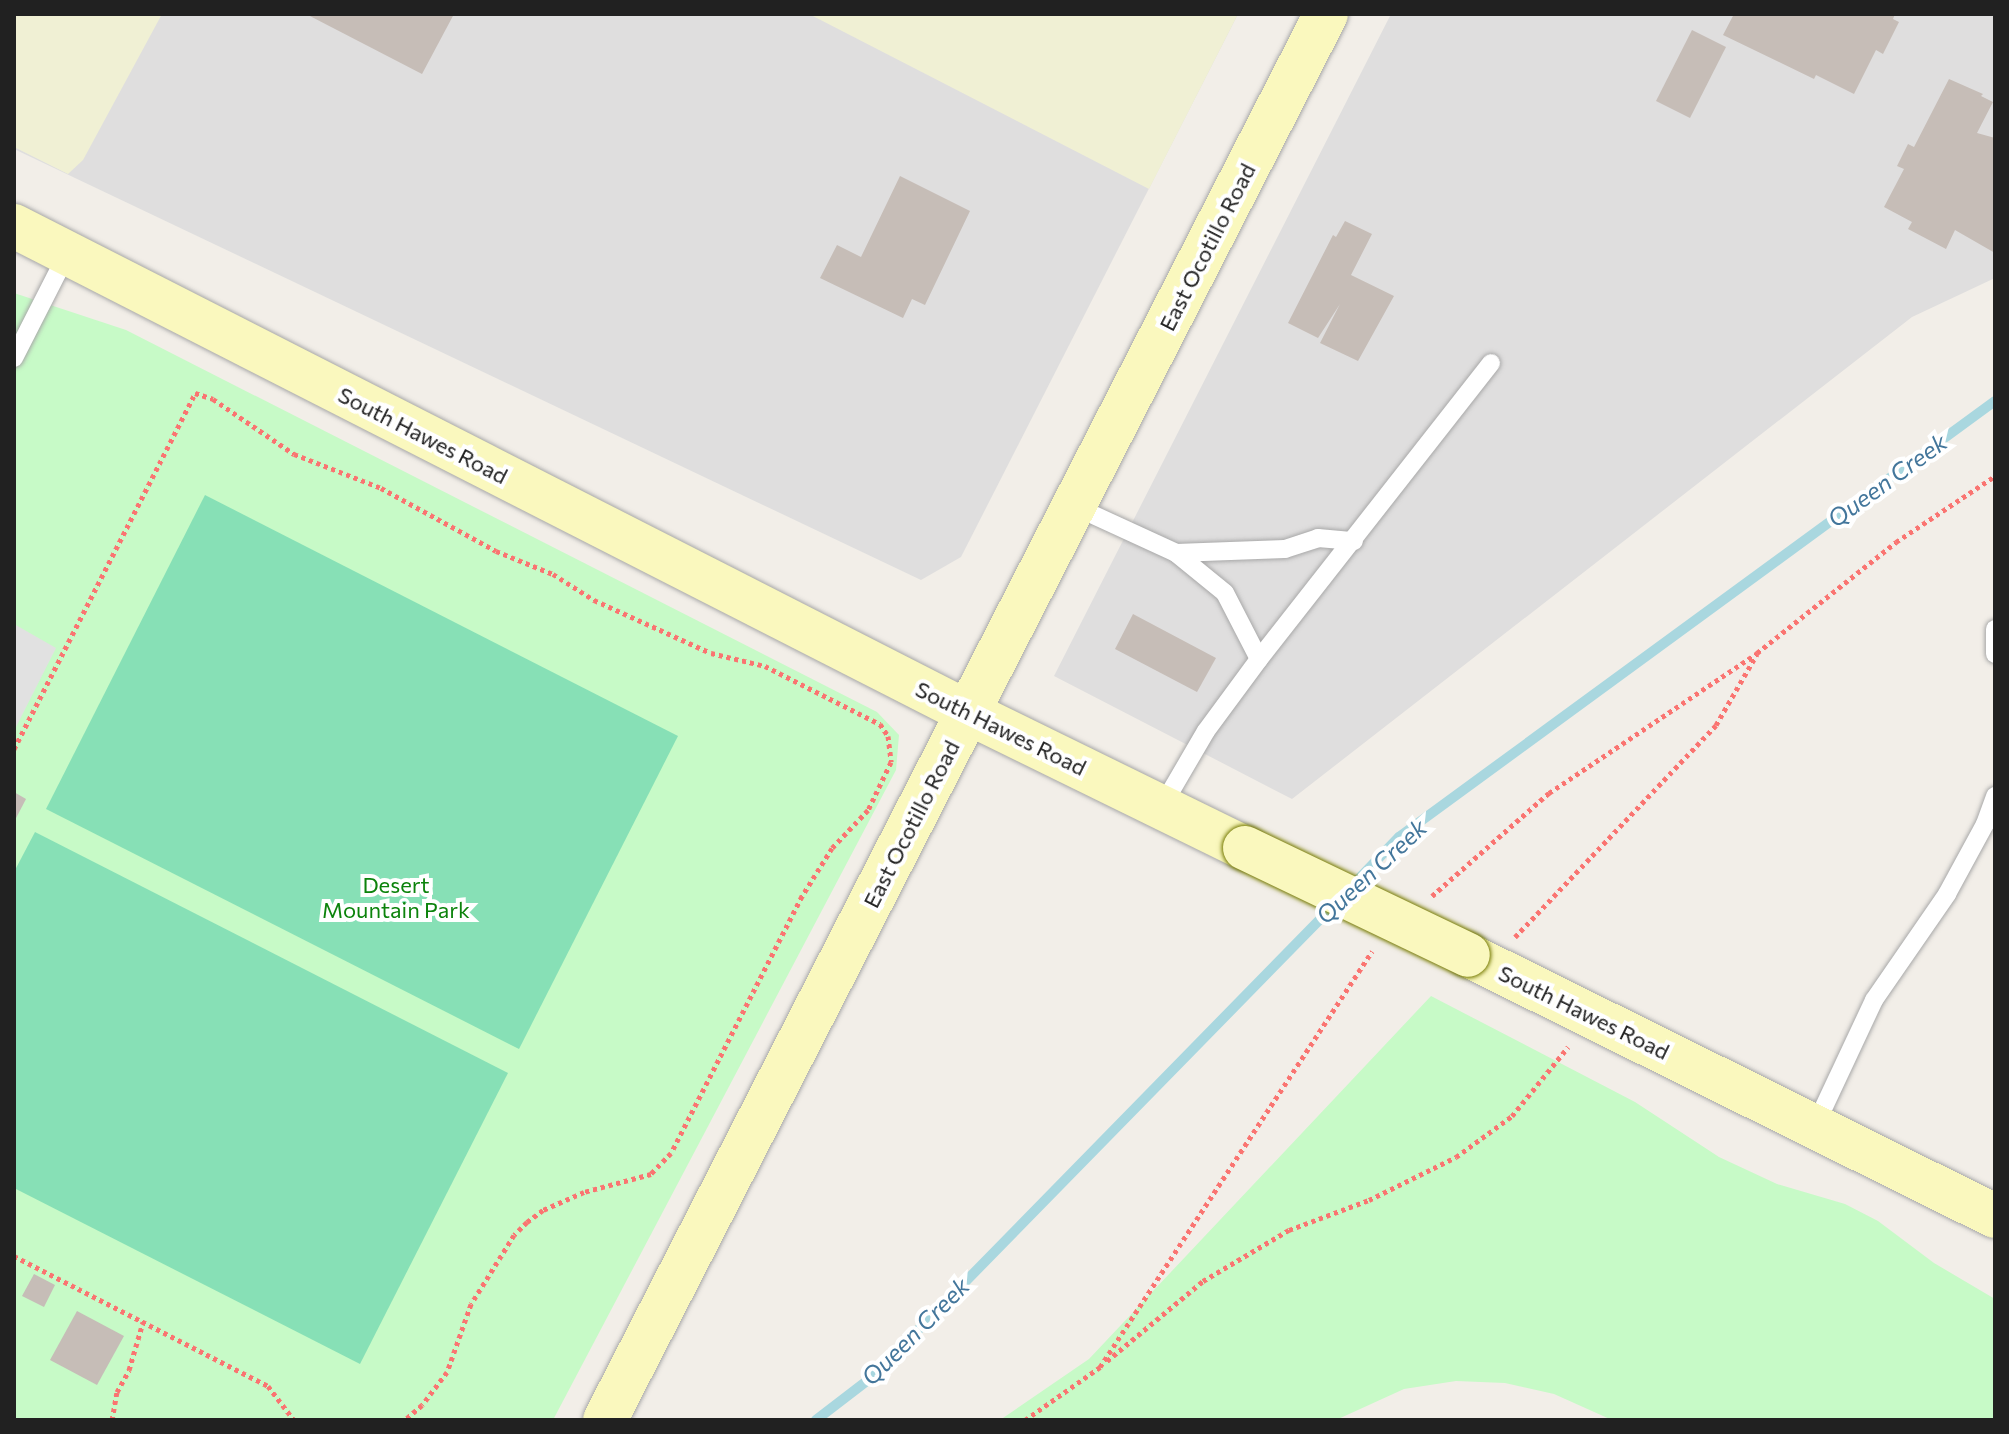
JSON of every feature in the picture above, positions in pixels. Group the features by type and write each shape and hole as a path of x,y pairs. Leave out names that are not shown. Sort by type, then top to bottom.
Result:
{"main road":[{"name":"East Ocotillo Road","path":"605,1420 1326,14"},
{"name":"South Hawes Road","path":"14,226 967,712 1995,1216"}],"lane":[{"path":"14,358 67,253"},
{"path":"1161,808 1206,731 1259,659 1491,363"},
{"path":"1074,506 1176,553 1225,593 1259,659"},
{"path":"1176,553 1285,549 1318,538 1354,541"},
{"path":"1995,629 1995,654"},
{"path":"1815,1126 1874,1000 1947,894 1985,824 1995,796"}],"path":[{"path":"14,749 195,393 213,399 294,454 381,488 496,551 553,574 594,600 711,653 765,666 880,724 888,736 891,762 868,810 818,869 671,1153 651,1174 559,1202 520,1228 471,1304 447,1372 422,1405 405,1420"},
{"path":"1478,960 1716,725 1757,653"},
{"path":"1100,1367 1203,1281 1289,1230 1369,1200 1456,1157 1512,1116 1543,1081 1590,1015"},
{"path":"14,1256 45,1276 268,1386 294,1420"},
{"path":"112,1420 117,1392 129,1370 143,1322"}],"shaded area":[{"path":"14,14 1238,14 961,557 921,580 14,149"},
{"path":"1391,14 1995,14 1995,278 1912,317 1292,799 1054,676"},
{"path":"14,624 56,648 14,731"}],"green space":[{"path":"14,14 162,14 83,160 68,174 14,147"},
{"path":"809,14 1238,14 1149,189"},
{"name":"Desert Mountain Park","path":"14,293 126,330 877,712 899,735 896,770 553,1420 14,1420"},
{"path":"205,495 678,736 519,1049 46,809"},
{"path":"35,832 508,1073 360,1364 14,1188 14,872"},
{"path":"1431,996 1635,1102 1719,1157 1777,1184 1845,1204 1878,1221 1934,1263 1995,1299 1995,1420 1612,1420 1554,1394 1505,1383 1456,1381 1404,1389 1336,1420 1000,1420 1089,1359"}],"building":[{"path":"306,14 454,14 422,74"},
{"path":"1734,14 1895,14 1893,19 1899,22 1883,54 1876,50 1854,94 1816,75 1814,79 1723,35"},
{"path":"1692,30 1726,47 1690,118 1656,101"},
{"path":"1949,79 1983,94 1981,96 1993,102 1977,133 1995,138 1995,253 1955,230 1946,249 1908,229 1912,222 1884,207 1904,169 1897,166 1908,144 1914,147"},
{"path":"900,176 970,211 925,305 912,299 903,318 820,278 837,245 861,257"},
{"path":"1345,221 1372,234 1351,275 1394,296 1358,361 1320,343 1340,304 1318,338 1288,323 1333,235 1336,237"},
{"path":"1133,614 1216,658 1197,692 1115,649"},
{"path":"14,792 26,799 14,822"},
{"path":"34,1274 55,1285 44,1307 22,1296"},
{"path":"77,1311 124,1336 97,1385 50,1360"}],"waterway":[{"name":"Queen Creek","path":"1350,888 1399,837 1995,401"},
{"name":"Queen Creek","path":"816,1420 872,1377 1336,903"}]}
